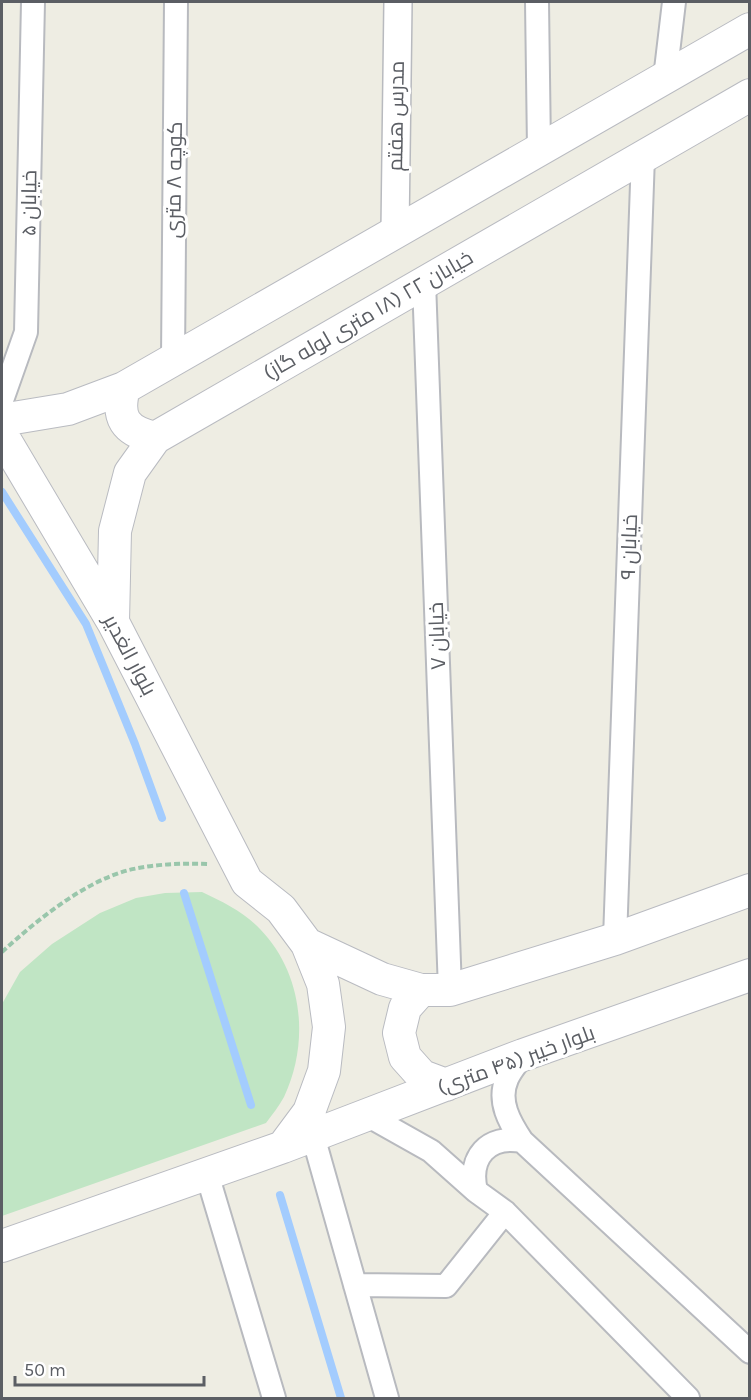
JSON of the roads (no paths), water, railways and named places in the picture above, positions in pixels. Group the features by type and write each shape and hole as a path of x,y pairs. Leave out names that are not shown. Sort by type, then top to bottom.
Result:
{"main road":[{"path":"2,420 69,409 124,388 539,149 745,36"},
{"name":"خیابان ۲۲ (۱۸ متری لوله گاز)","path":"113,622 114,531 129,473 155,438 750,95"},
{"path":"124,388 119,405 125,422 138,434 155,438"},
{"name":"بلوار الغدیر","path":"2,435 113,622 247,882 281,909 307,944"},
{"path":"446,1085 422,1076 405,1057 399,1033 405,1008 436,990 615,939 750,890"},
{"path":"307,944 382,979 436,990"},
{"path":"283,1147 309,1112 324,1071 329,1028 323,984 307,944"},
{"name":"بلوار خیبر (۴۵ متری)","path":"2,1246 283,1147 524,1055 750,975"}],"street":[{"name":"خیابان ۵","path":"2,400 26,332 33,2"},
{"name":"کوچه ۸ متری","path":"173,359 176,2"},
{"name":"مدرس هفتم","path":"395,231 398,2"},
{"path":"537,2 539,149"},
{"path":"665,78 674,2"},
{"name":"خیابان ۹","path":"615,939 643,156"},
{"name":"خیابان ۷","path":"424,282 436,990"},
{"path":"524,1055 507,1079 503,1098 509,1122 522,1141 750,1352"},
{"path":"367,1115 431,1150 476,1191 505,1212 688,1398"},
{"path":"313,1136 387,1398"},
{"path":"476,1191 473,1179 474,1167 479,1156 487,1147 498,1141 510,1139 522,1141"},
{"path":"207,1174 274,1398"},
{"path":"354,1285 446,1286 505,1212"}],"waterway":[{"path":"2,492 86,624 135,744 162,818"},
{"path":"184,893 251,1105"},
{"path":"280,1195 341,1398"}]}
